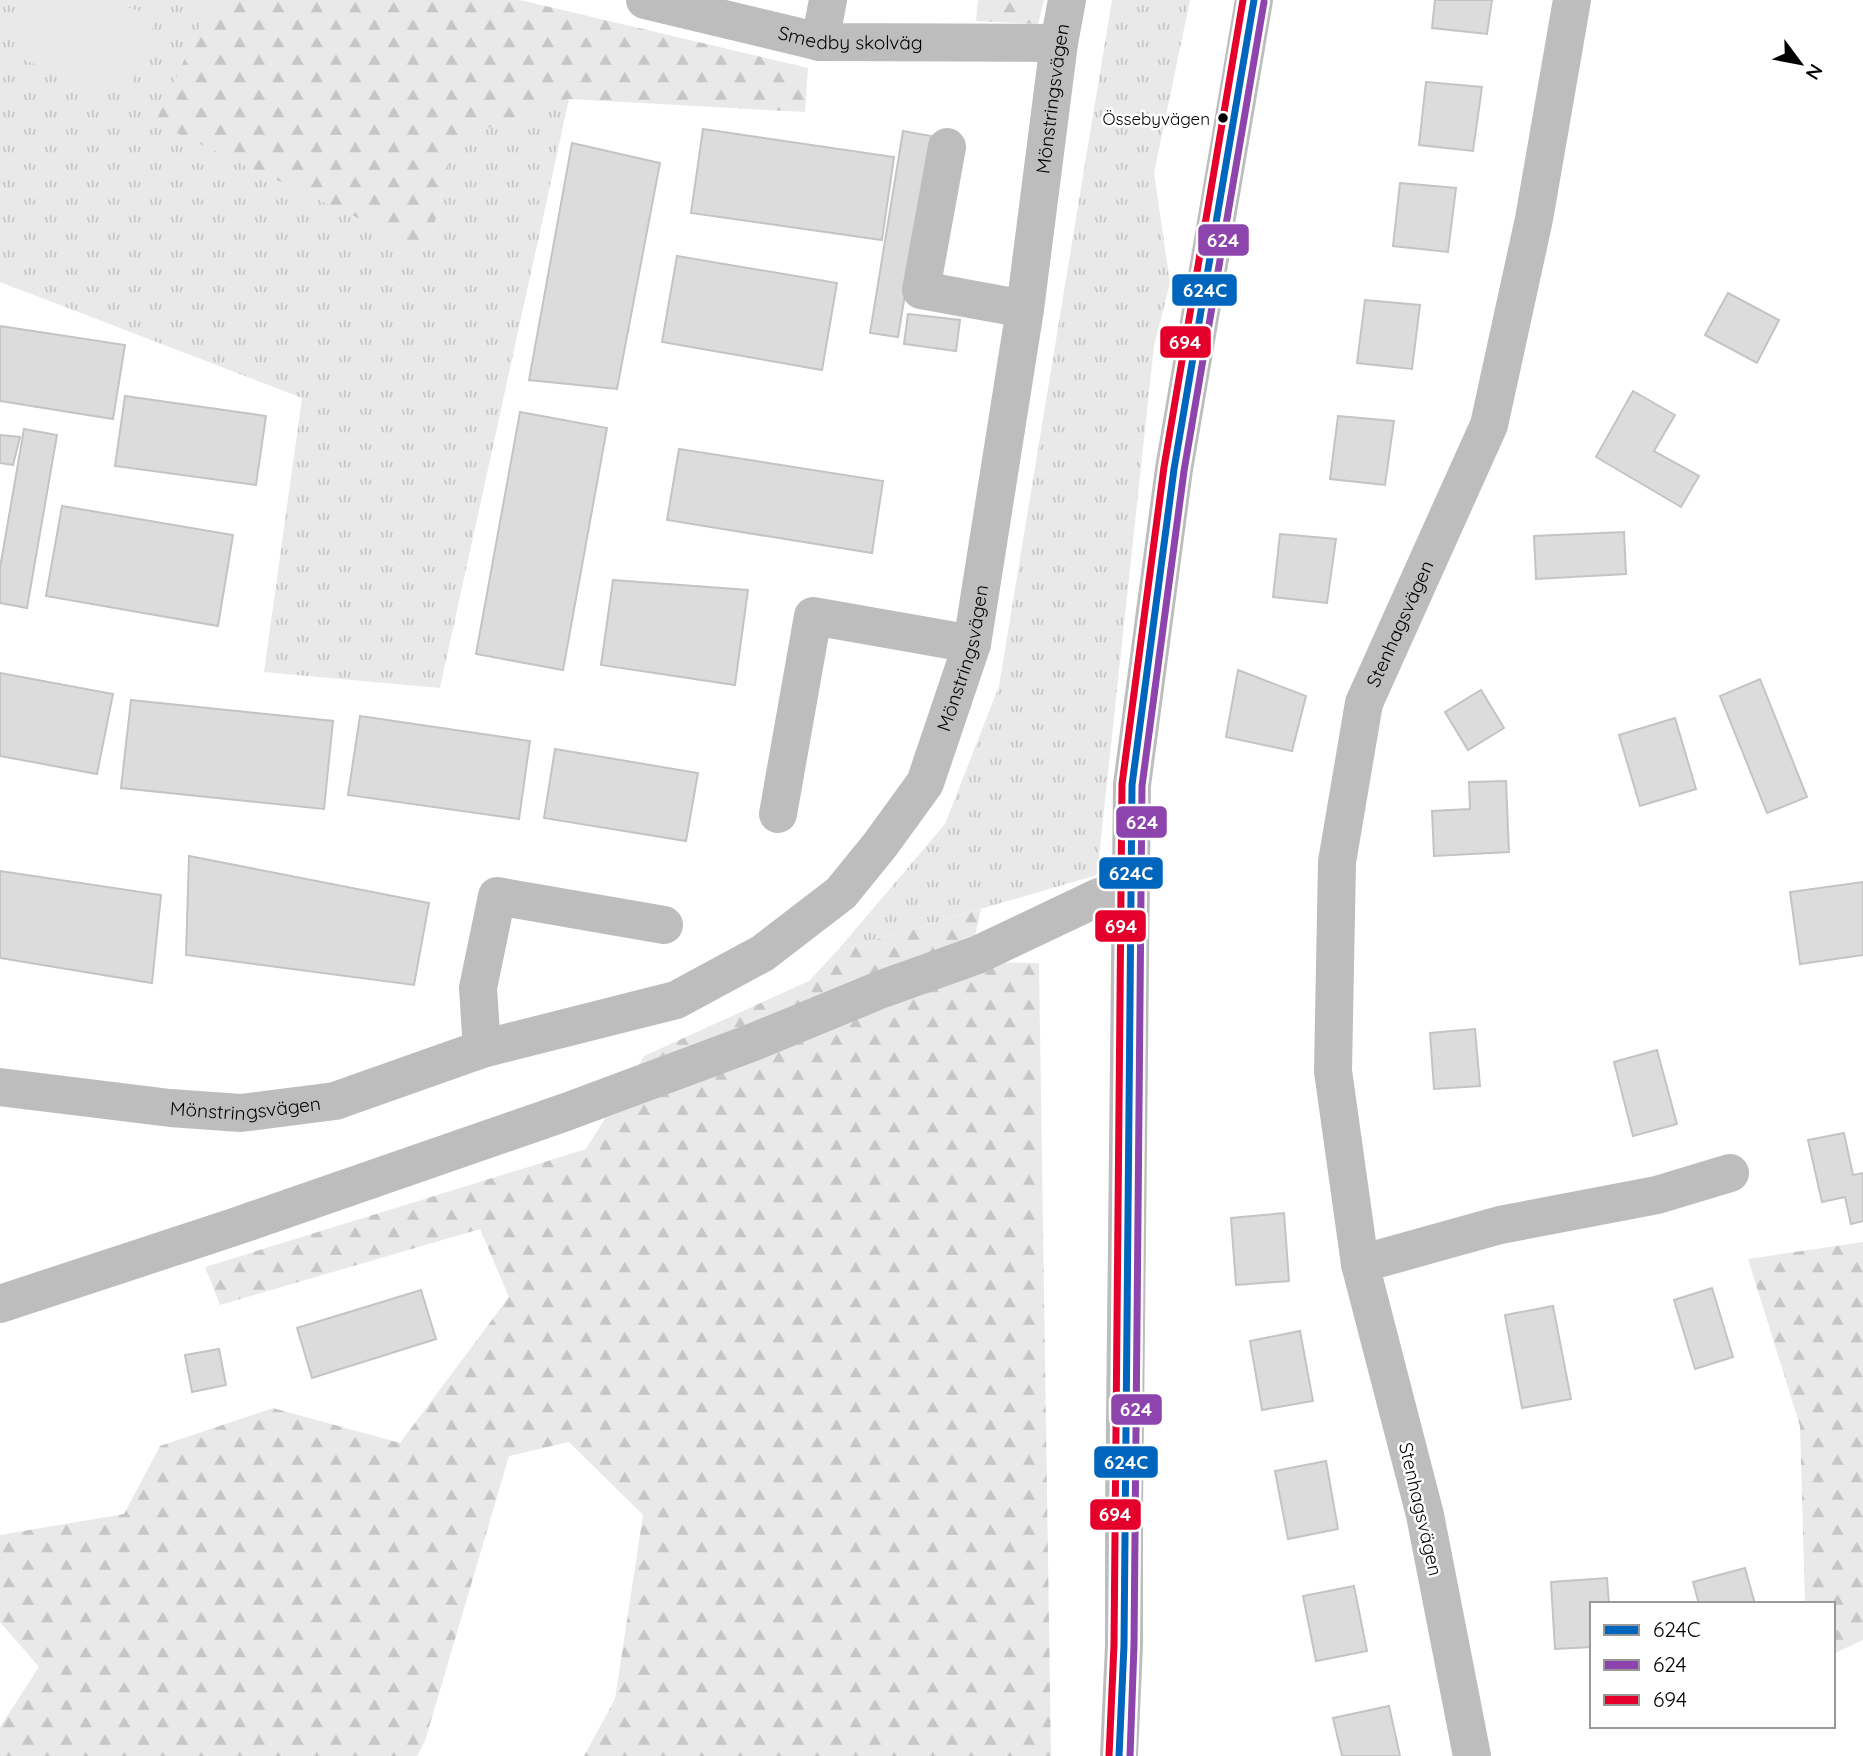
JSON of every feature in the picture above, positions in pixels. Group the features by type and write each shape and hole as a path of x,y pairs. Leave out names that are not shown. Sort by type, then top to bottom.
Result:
{"street":[{"name":"Smedby skolväg","path":"645,0 820,42 1059,43"},
{"path":"820,42 828,0"},
{"name":"Mönstringsvägen","path":"0,1087 170,1108 241,1113 335,1101 482,1049 676,1000 762,953 841,892 880,845 925,783 972,644 1025,309 1059,43 1068,0"},
{"path":"1119,1756 1124,1645 1132,785 1172,483 1254,0"},
{"name":"Stenhagsvägen","path":"1472,1756 1425,1515 1360,1264 1333,1071 1337,862 1364,703 1489,425 1534,219 1572,0"},
{"path":"947,147 921,290 1025,309"},
{"path":"778,814 813,616 972,644"},
{"path":"0,1304 247,1223 566,1112 751,1043 882,989 977,955 1130,885"},
{"path":"482,1049 478,988 496,896 664,925"},
{"path":"1360,1264 1500,1225 1657,1195 1730,1173"}],"green space":[{"path":"0,0 212,0 155,123 428,251 455,140 569,99 440,688 264,672 302,398 0,282"},
{"path":"30,0 107,0 156,17 127,97 10,55"},
{"path":"212,0 520,0 808,68 805,112 569,99 455,140 428,251 154,123"},
{"path":"978,0 1044,0 1038,24 976,21"},
{"path":"1112,0 1190,0 1154,173 1170,283 1154,346 1097,875 837,951 945,824 999,686"},
{"path":"981,909 969,962 1039,963 1051,1756 584,1756 615,1699 643,1515 569,1442 509,1456 425,1741 417,1756 0,1756 0,1727 39,1667 0,1622 0,1535 124,1514 160,1446 273,1408 400,1443 509,1297 480,1229 220,1305 205,1267 586,1149 644,1056 809,981 837,951"},
{"path":"1863,1242 1863,1640 1835,1653 1835,1602 1805,1602 1800,1426 1748,1259"}],"building":[{"path":"1435,0 1492,0 1487,34 1432,28"},
{"path":"1426,82 1482,87 1473,151 1419,145"},
{"path":"703,129 894,157 882,240 691,213"},
{"path":"903,131 931,136 898,337 870,333"},
{"path":"572,143 660,163 617,389 529,380"},
{"path":"1400,183 1456,188 1448,252 1393,246"},
{"path":"677,256 837,283 822,370 662,342"},
{"path":"1728,293 1779,320 1757,363 1705,335"},
{"path":"1365,300 1420,305 1412,369 1357,363"},
{"path":"908,314 960,320 956,351 904,344"},
{"path":"0,326 125,345 113,419 0,401"},
{"path":"1633,391 1675,415 1654,451 1699,476 1681,507 1596,457"},
{"path":"125,396 266,416 256,485 115,466"},
{"path":"520,412 607,428 563,670 476,654"},
{"path":"1338,416 1394,421 1385,485 1330,479"},
{"path":"24,429 57,435 27,608 0,603 0,568"},
{"path":"0,435 20,437 13,465 0,463"},
{"path":"679,449 883,481 872,553 667,520"},
{"path":"62,506 233,535 218,626 46,596"},
{"path":"1624,532 1626,574 1536,579 1534,536"},
{"path":"1280,534 1336,539 1327,603 1273,597"},
{"path":"613,580 748,590 735,685 601,665"},
{"path":"1238,670 1306,696 1292,751 1226,737"},
{"path":"0,673 113,694 97,774 0,756"},
{"path":"1760,679 1807,797 1767,813 1720,696"},
{"path":"1481,690 1504,728 1468,750 1445,712"},
{"path":"131,700 333,721 324,809 121,788"},
{"path":"360,716 530,741 519,819 348,795"},
{"path":"1675,718 1696,789 1640,806 1619,735"},
{"path":"555,749 698,773 686,841 544,818"},
{"path":"1506,781 1509,852 1434,856 1432,811 1470,809 1469,782"},
{"path":"189,856 429,903 414,985 186,955"},
{"path":"0,871 161,895 152,983 0,958"},
{"path":"1863,882 1863,955 1800,964 1790,892"},
{"path":"1475,1029 1480,1086 1434,1089 1430,1033"},
{"path":"1657,1050 1677,1124 1633,1136 1614,1062"},
{"path":"1844,1133 1853,1175 1863,1173 1863,1221 1851,1224 1845,1197 1822,1202 1808,1140"},
{"path":"1284,1213 1289,1281 1236,1285 1231,1218"},
{"path":"1712,1288 1733,1357 1695,1369 1674,1300"},
{"path":"421,1290 436,1339 312,1378 297,1328"},
{"path":"1553,1306 1571,1399 1522,1408 1505,1315"},
{"path":"1300,1331 1313,1401 1262,1410 1250,1341"},
{"path":"219,1349 226,1385 192,1392 185,1355"},
{"path":"1326,1461 1338,1529 1288,1539 1275,1471"},
{"path":"1745,1568 1754,1602 1698,1602 1693,1582"},
{"path":"1607,1578 1609,1602 1590,1602 1590,1647 1555,1649 1551,1582"},
{"path":"1354,1586 1367,1651 1316,1661 1303,1596"},
{"path":"1389,1706 1400,1756 1342,1756 1333,1718"}],"transit line":[{"name":"694","path":"1109,1756 1114,1645 1122,784 1164,467 1243,0"},
{"name":"624C","path":"1119,1756 1124,1645 1132,785 1174,469 1254,0"},
{"name":"624","path":"1130,1756 1134,1645 1142,786 1184,471 1264,2"}],"place":[{"name":"Össebyvägen","path":"1223,118"}]}
